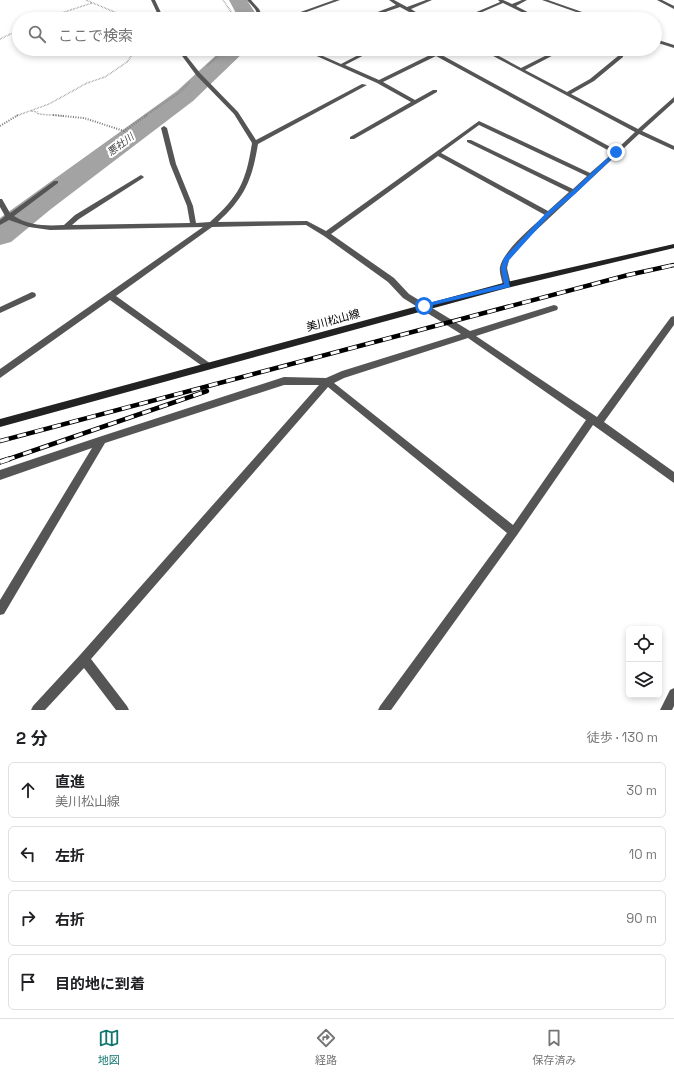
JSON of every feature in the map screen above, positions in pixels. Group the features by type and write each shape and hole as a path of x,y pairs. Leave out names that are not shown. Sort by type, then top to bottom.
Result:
{"main road":[{"name":"美川松山線","path":"0,423 424,306 674,246"}],"street":[{"path":"153,0 159,12"},
{"path":"256,0 250,1 257,12"},
{"path":"303,12 338,0"},
{"path":"391,0 412,12"},
{"path":"407,9 430,0"},
{"path":"512,6 525,0"},
{"path":"544,0 579,12"},
{"path":"659,0 674,8"},
{"path":"478,12 502,1 524,12"},
{"path":"380,12 400,5"},
{"path":"662,43 674,47"},
{"path":"0,374 212,224 231,207 242,192 249,175 255,143 236,112 208,84 185,56"},
{"path":"320,56 379,82 415,102"},
{"path":"342,65 360,56"},
{"path":"379,82 432,56"},
{"path":"440,56 616,152"},
{"path":"495,56 639,132 674,148"},
{"path":"521,70 549,56"},
{"path":"567,94 592,80 621,56"},
{"path":"255,143 364,85"},
{"path":"352,138 435,91"},
{"path":"508,285 503,268 506,259 548,214 574,192 674,99"},
{"path":"326,234 479,122 590,176"},
{"path":"164,128 173,164 190,206 193,224"},
{"path":"469,141 574,192"},
{"path":"437,153 548,214"},
{"path":"65,228 77,217 141,177"},
{"path":"0,223 11,217 56,182"},
{"path":"0,201 11,217 29,225 50,228 193,224 307,223 326,234 391,280 406,296 469,334 595,421 674,478"},
{"path":"0,310 32,295"},
{"path":"110,296 208,366"},
{"path":"37,710 84,659 327,382 342,375 554,308"},
{"path":"384,710 595,421 674,319"},
{"path":"0,475 284,381 327,382 514,532"},
{"path":"0,610 102,440"},
{"path":"84,659 123,710"},
{"path":"666,710 674,694"}],"path":[{"path":"86,0 114,12"},
{"path":"223,0 231,12"},
{"path":"64,12 92,3"},
{"path":"0,39 12,33"},
{"path":"0,126 22,113 49,104 94,80 105,77 126,62 131,56"},
{"path":"31,111 37,112 38,114 84,118 124,131 179,93 218,56"}],"waterway":[{"name":"悪社川","path":"238,0 245,12"},
{"name":"悪社川","path":"0,234 185,96 228,56"}],"railway":[{"path":"0,441 628,275 674,265 669,266"},
{"path":"6,460 207,391"},
{"path":"0,462 6,460"}],"route":[{"path":"424,306 508,285 503,268 506,259 548,214 574,192 616,152"}]}
